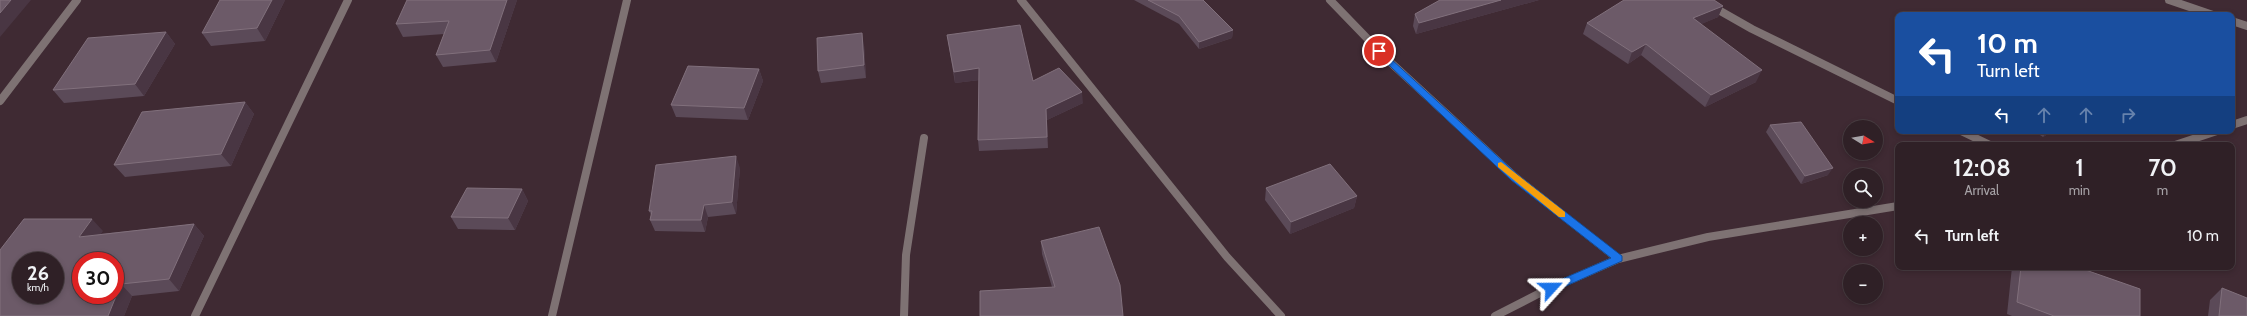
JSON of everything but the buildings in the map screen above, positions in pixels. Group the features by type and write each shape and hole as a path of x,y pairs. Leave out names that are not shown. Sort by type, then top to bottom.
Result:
{"street":[{"path":"0,101 77,0"},
{"path":"195,316 348,0"},
{"path":"552,316 627,0"},
{"path":"1021,0 1212,239 1281,316"},
{"path":"1330,0 1389,61 1515,177 1618,259"},
{"path":"1701,0 1752,29 1895,100"},
{"path":"2169,0 2204,12"},
{"path":"2235,22 2247,26"},
{"path":"2235,125 2247,120"},
{"path":"1967,134 1984,142"},
{"path":"2184,142 2208,134"},
{"path":"904,316 906,255 924,138"},
{"path":"1495,316 1538,294 1618,259 1708,238 1895,207"}],"slow traffic":[{"path":"1501,165 1562,214"}],"route":[{"path":"1379,51 1515,177 1618,259 1551,288"}]}
